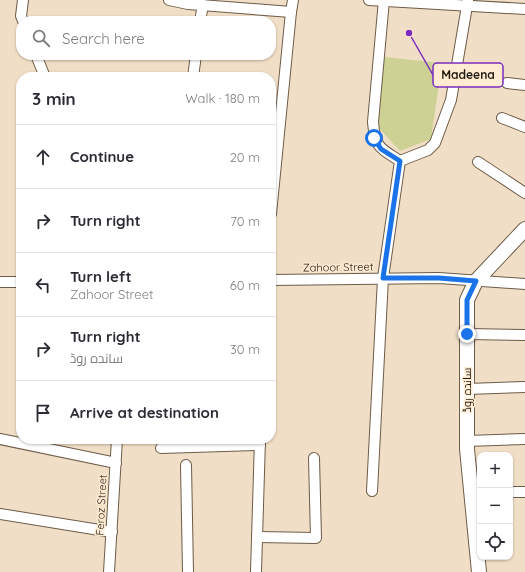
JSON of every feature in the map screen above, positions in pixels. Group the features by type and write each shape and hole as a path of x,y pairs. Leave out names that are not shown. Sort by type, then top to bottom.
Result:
{"main road":[{"name":"ساندہ روڈ","path":"479,572 476,493 467,441 467,300 476,281 524,234"}],"street":[{"path":"21,16 24,0"},
{"path":"169,0 203,5 291,12"},
{"path":"276,164 293,0"},
{"path":"369,0 468,2 525,9"},
{"path":"384,1 372,122 374,138 381,149 400,161"},
{"path":"400,161 428,150 435,143 451,100 468,2"},
{"path":"201,16 203,5"},
{"path":"38,60 43,72"},
{"path":"194,72 195,60"},
{"path":"506,83 525,85"},
{"path":"502,118 525,127"},
{"path":"372,491 383,278 400,161"},
{"path":"478,162 525,193"},
{"name":"Zahoor Street","path":"276,280 439,278 525,284"},
{"path":"0,282 16,282"},
{"path":"467,334 525,335"},
{"path":"467,388 525,388"},
{"path":"0,439 16,442"},
{"path":"467,441 525,439"},
{"path":"24,444 116,463"},
{"name":"Feroz Street","path":"109,572 117,444"},
{"path":"161,448 227,444"},
{"path":"256,572 260,444"},
{"path":"257,537 316,538 314,458"},
{"path":"186,464 188,572"},
{"path":"513,492 525,492"},
{"path":"0,514 112,532"}],"green space":[{"path":"384,57 442,63 431,139 400,151 378,127"}],"place":[{"name":"Madeena","path":"409,33"}],"route":[{"path":"374,138 381,149 400,161 383,278 439,278 476,281 467,300 467,334"}]}
